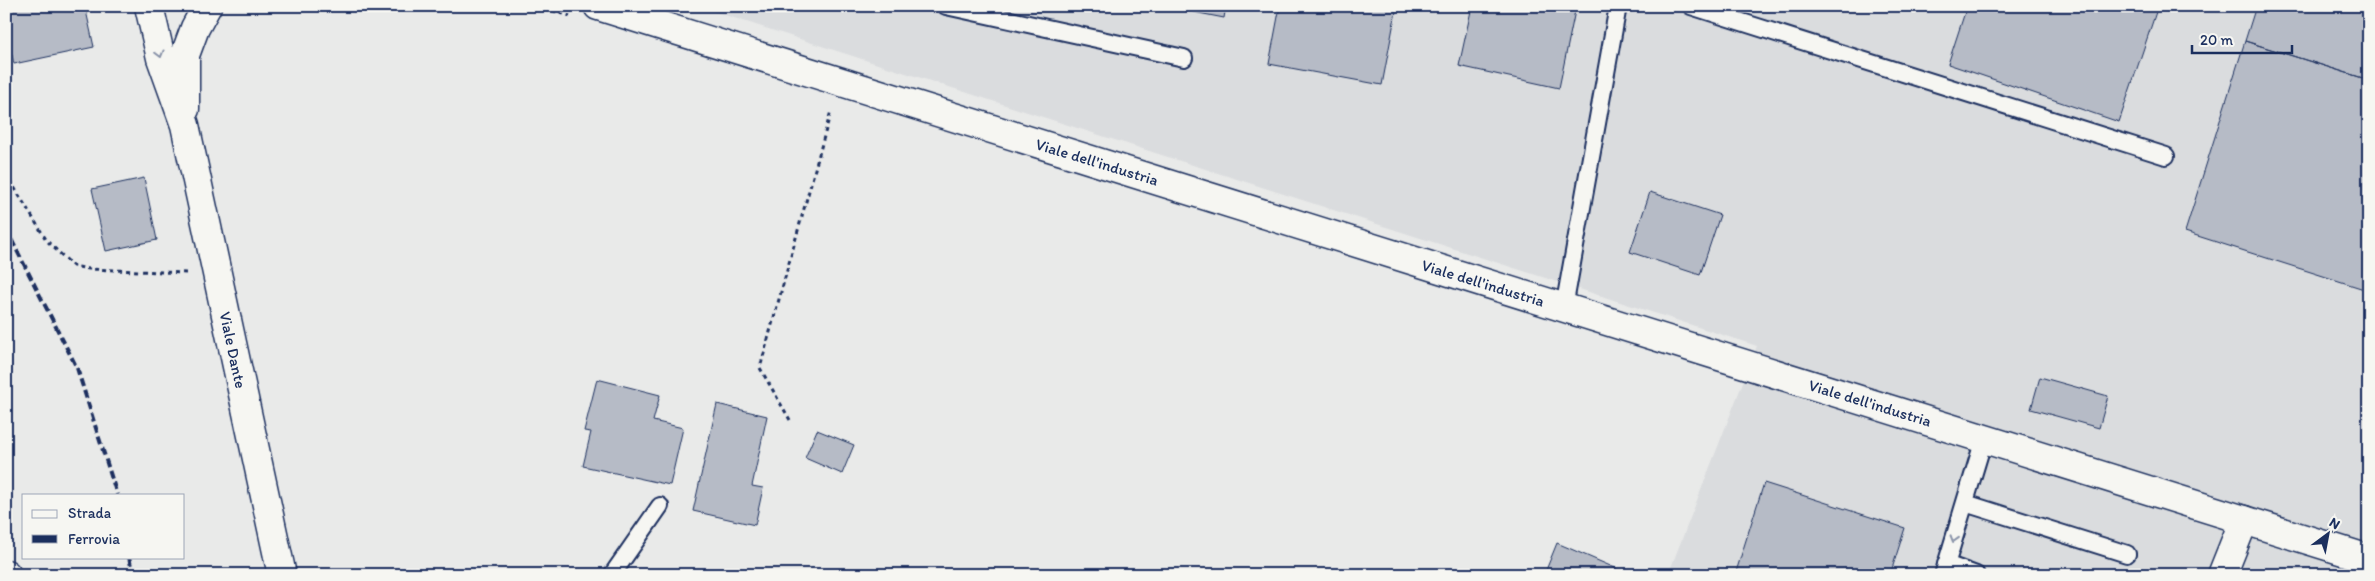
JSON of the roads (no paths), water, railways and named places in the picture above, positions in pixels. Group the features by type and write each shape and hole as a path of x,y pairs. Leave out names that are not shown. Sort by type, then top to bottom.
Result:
{"street":[{"name":"Viale Dante","path":"148,6 160,58 185,125 282,575"},
{"name":"Viale Dante","path":"185,125 186,55 195,28 207,6"},
{"name":"Viale dell'industria","path":"598,6 2369,559"},
{"path":"2222,575 2244,520"}],"lane":[{"path":"946,6 1184,58"},
{"path":"1564,308 1618,6"},
{"path":"1691,6 2166,156"},
{"path":"1976,575 1945,569 1984,439"},
{"path":"1965,503 2127,554"},
{"path":"612,575 660,506"}],"railway":[{"path":"6,229 77,368 117,494"},
{"path":"129,558 133,575"}]}
